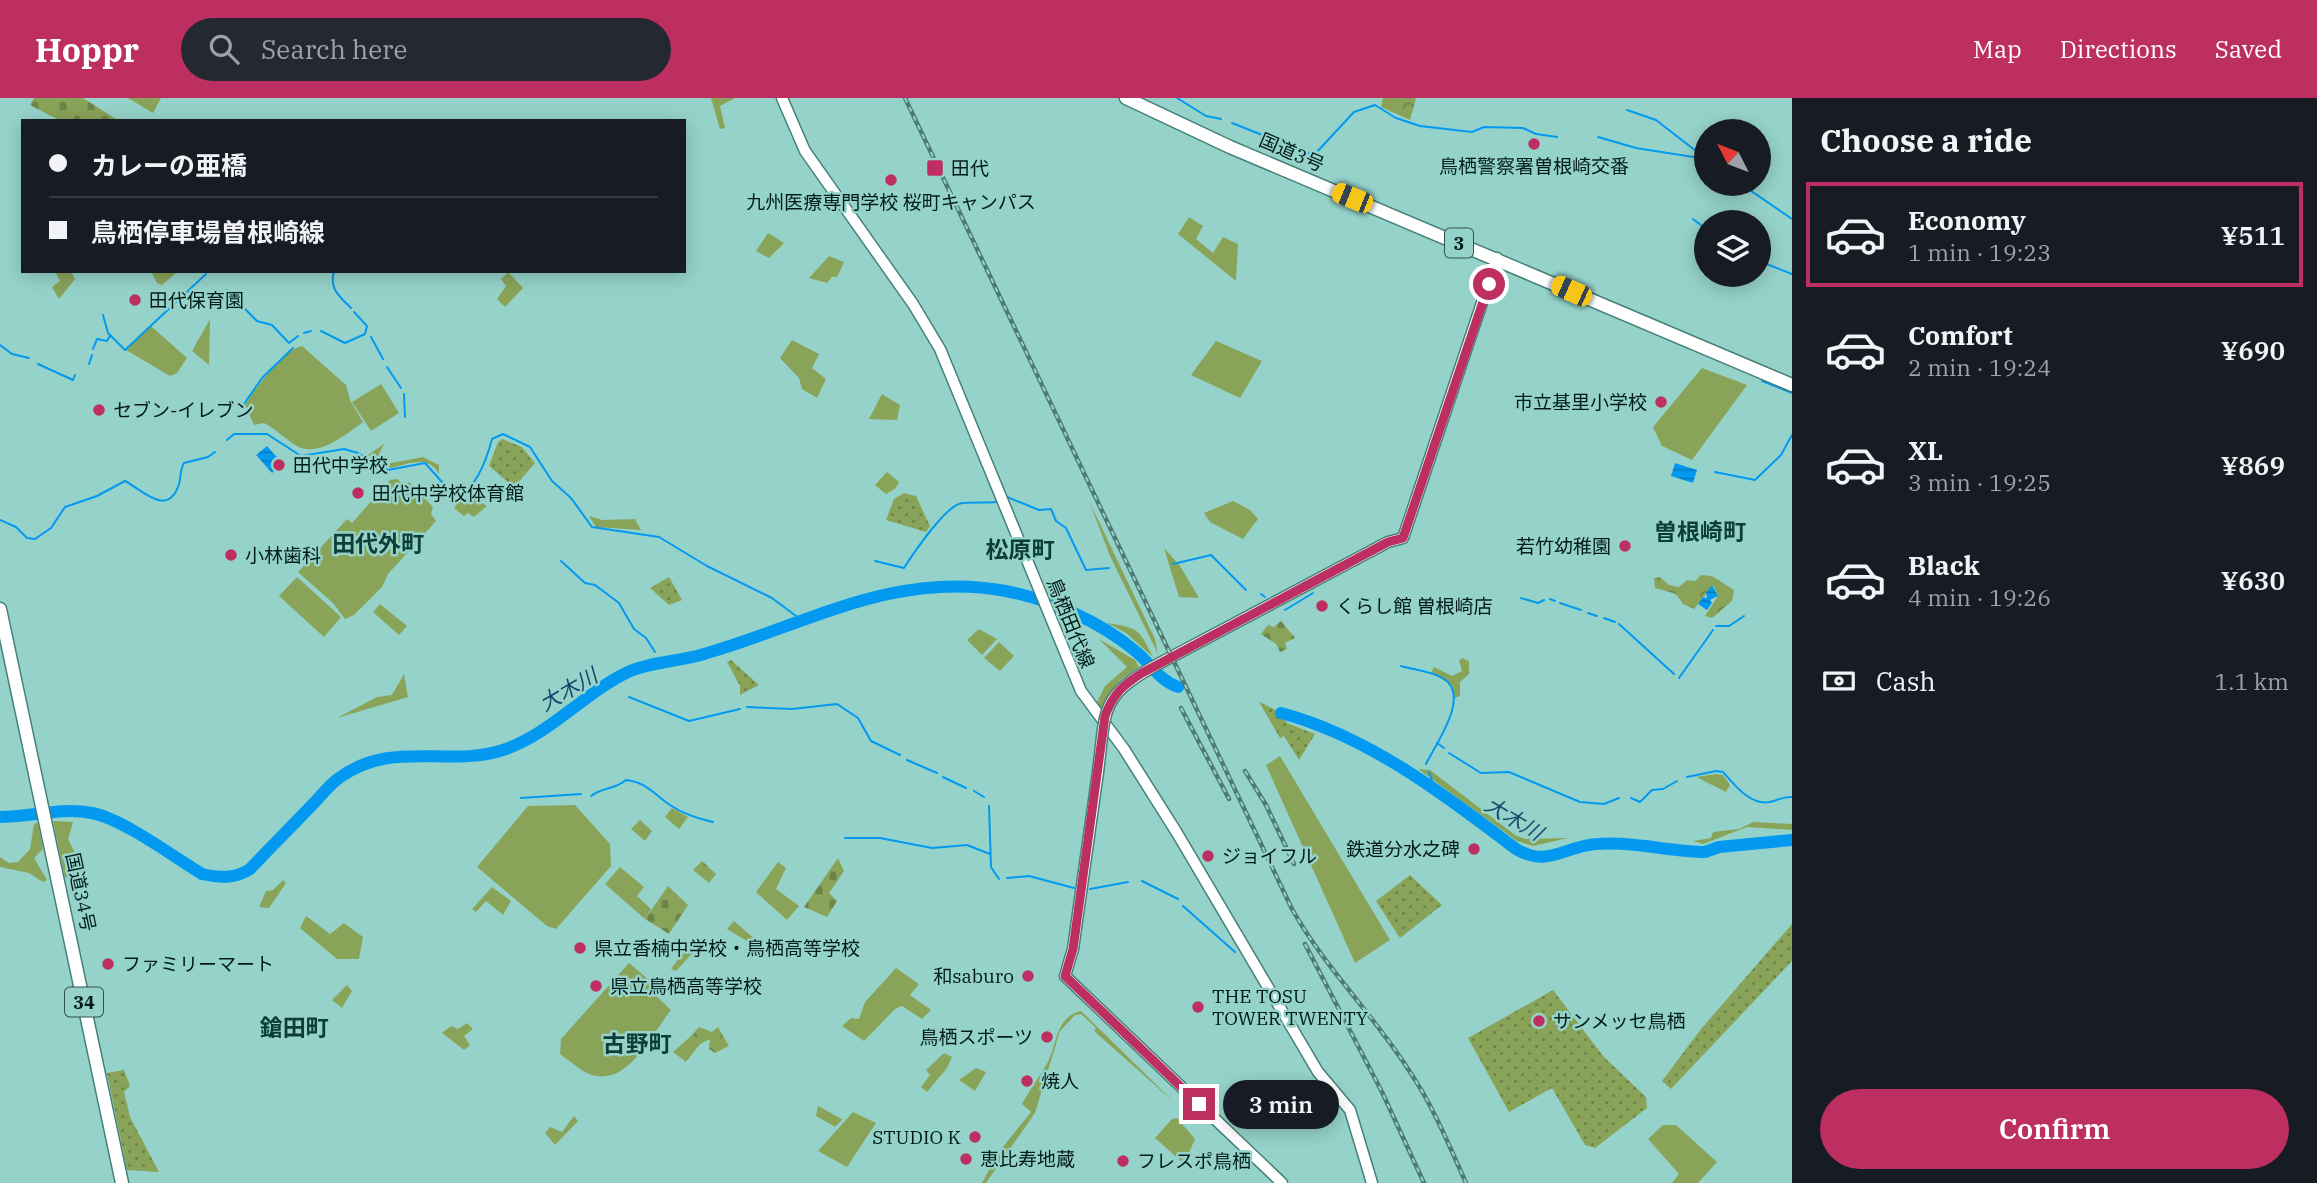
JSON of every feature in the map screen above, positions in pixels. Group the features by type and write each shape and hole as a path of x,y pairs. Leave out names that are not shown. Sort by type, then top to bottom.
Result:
{"highway":[{"name":"国道3号","path":"1126,98 1230,147 1792,385"},
{"name":"国道34号","path":"0,610 122,1183"}],"main road":[{"name":"鳥栖田代線","path":"782,98 805,151 913,304 940,349 1081,691 1124,749 1177,833 1318,1072 1345,1101 1355,1119 1372,1183"},
{"path":"1282,1183 1065,976 1073,949 1105,716 1112,698 1122,685 1220,629 1388,542 1403,538 1497,258"}],"green space":[{"path":"34,98 83,98 116,119 57,119 30,105"},
{"path":"128,98 161,98 153,113"},
{"path":"711,98 735,98 720,106 725,128 720,129"},
{"path":"1383,98 1416,98 1410,120 1381,107"},
{"path":"1189,217 1203,226 1196,239 1213,253 1223,237 1238,244 1236,281 1178,234"},
{"path":"768,233 784,243 769,258 756,251"},
{"path":"829,256 844,262 837,277 832,277 827,283 809,278"},
{"path":"56,273 72,273 75,279 59,299 52,287 60,281"},
{"path":"152,273 176,273 162,285 157,283"},
{"path":"509,273 523,288 505,307 497,299 506,286 501,279"},
{"path":"210,319 209,365 192,351"},
{"path":"151,326 187,358 177,373 170,376 126,350"},
{"path":"792,340 819,354 812,368 826,379 817,398 802,389 799,378 780,358"},
{"path":"1216,341 1262,361 1240,398 1191,375"},
{"path":"302,346 346,385 350,400 363,422 332,443 314,449 297,446 264,423 254,425 245,405 278,362"},
{"path":"1702,368 1747,385 1692,460 1662,446 1653,427"},
{"path":"381,384 399,413 371,431 352,402"},
{"path":"882,394 900,405 897,420 869,419"},
{"path":"502,439 522,447 535,463 514,487 489,466 498,442"},
{"path":"384,444 377,458 387,464 423,457 439,465 439,474 435,468 424,462 390,468 368,455"},
{"path":"887,472 899,482 896,488 886,494 875,485"},
{"path":"397,479 405,486 409,482 433,507 431,514 436,521 388,574 382,587 354,615 345,619 333,603 298,572 347,519 352,523 390,480"},
{"path":"904,493 916,496 930,526 926,532 886,520 894,499"},
{"path":"471,496 487,506 474,517 468,513 464,516 454,508 458,502"},
{"path":"1089,501 1155,639 1158,654 1110,556"},
{"path":"1233,501 1250,510 1258,519 1243,539 1210,522 1204,513"},
{"path":"589,516 602,520 635,519 641,530 596,527"},
{"path":"1164,548 1180,566 1199,598 1179,597"},
{"path":"1701,575 1712,576 1734,590 1732,601 1712,618 1705,616 1718,596 1713,585 1694,609 1683,604 1676,594 1655,588 1654,578 1660,577 1669,585 1679,587 1687,580 1695,581"},
{"path":"297,577 341,617 324,637 279,596"},
{"path":"669,577 682,600 669,605 650,588"},
{"path":"380,604 407,626 399,635 373,612"},
{"path":"1281,621 1295,638 1285,643 1287,649 1280,652 1276,644 1261,634 1268,625 1274,627"},
{"path":"1107,623 1137,631 1153,657 1126,633"},
{"path":"979,629 997,639 982,655 967,640"},
{"path":"1099,639 1135,660 1139,667 1120,680 1101,710 1096,704 1105,686 1127,667"},
{"path":"999,642 1014,656 1000,671 984,658"},
{"path":"1462,658 1469,661 1469,674 1460,682 1460,696 1454,698 1452,685 1431,673 1434,667 1452,676 1462,671 1459,661"},
{"path":"731,660 759,685 740,695 740,686 727,662"},
{"path":"404,674 408,697 337,718 377,697 392,695"},
{"path":"1259,702 1274,709 1287,723 1315,734 1299,760 1284,736 1280,738"},
{"path":"1280,756 1390,940 1355,963 1266,765"},
{"path":"1418,769 1430,770 1515,835 1525,839 1568,838 1533,846 1517,841"},
{"path":"1723,775 1730,785 1726,792 1696,777"},
{"path":"575,805 610,844 611,866 556,929 547,926 477,867 528,806"},
{"path":"672,808 688,817 679,829 665,817"},
{"path":"640,820 652,831 645,841 631,829"},
{"path":"53,821 73,822 68,839 84,870 65,878"},
{"path":"1753,822 1792,824 1792,830 1747,827 1703,844 1693,841 1711,838 1713,832 1739,829"},
{"path":"38,823 43,849 34,858 47,880 43,882 29,873 0,867 0,857 9,863 18,862 30,849 34,824"},
{"path":"838,858 844,871 829,893 837,901 827,917 804,907"},
{"path":"702,861 716,874 709,883 693,870"},
{"path":"778,862 786,868 776,889 799,906 787,920 756,892"},
{"path":"620,867 644,887 637,896 651,909 645,919 605,884"},
{"path":"1410,875 1442,905 1400,938 1376,901"},
{"path":"283,880 286,883 269,908 259,907 266,891 273,890"},
{"path":"668,886 688,905 669,934 645,919"},
{"path":"492,887 511,901 503,915 486,901 476,912 472,909"},
{"path":"306,916 330,934 344,923 363,937 359,959 337,959 300,928"},
{"path":"734,921 763,946 760,949 727,929"},
{"path":"1792,924 1792,961 1671,1089 1662,1081 1701,1029"},
{"path":"677,937 699,946 676,971 671,969 684,951 672,944"},
{"path":"629,963 656,986 652,992 671,1010 646,1046 625,1068 614,1074 601,1076 587,1073 560,1054 561,1039"},
{"path":"896,968 919,984 910,995 931,1010 922,1019 902,1006 895,1009 864,1041 842,1026 851,1018 859,1019 865,1002"},
{"path":"347,985 352,991 342,1008 332,1000"},
{"path":"1553,990 1604,1057 1646,1097 1647,1108 1595,1148 1585,1145 1552,1088 1509,1112 1468,1038"},
{"path":"1081,1011 1174,1102 1094,1031 1096,1028 1081,1014 1075,1015 1060,1031 1035,1113 986,1183 982,1183 998,1153 1031,1112 1022,1104 1049,1059 1057,1034 1065,1020"},
{"path":"467,1023 473,1029 464,1036 470,1045 464,1050 442,1033 451,1026 458,1029"},
{"path":"699,1027 712,1032 718,1027 729,1046 715,1053 709,1049 710,1039 700,1044 690,1037"},
{"path":"690,1037 700,1044 686,1062 673,1052"},
{"path":"944,1053 952,1057 947,1068 927,1092 921,1087 930,1075 926,1070"},
{"path":"976,1068 986,1072 975,1091 959,1080"},
{"path":"124,1070 130,1086 124,1092 130,1117 159,1172 127,1170 107,1073"},
{"path":"818,1106 843,1119 835,1127 816,1116"},
{"path":"853,1112 876,1123 847,1167 818,1151"},
{"path":"574,1116 578,1121 555,1145 545,1133 550,1127 562,1132"},
{"path":"1177,1118 1195,1139 1186,1160 1181,1161 1155,1138 1172,1119"},
{"path":"1663,1125 1676,1125 1717,1162 1698,1183 1672,1183 1679,1174 1648,1139"}],"water":[{"path":"267,446 283,464 272,473 256,455"},
{"path":"1675,463 1697,470 1693,483 1671,476"},
{"path":"1712,585 1718,596 1710,600 1712,603 1707,610 1698,604 1703,597 1707,598 1706,593"}],"waterway":[{"path":"1177,98 1206,116 1221,119"},
{"path":"1232,123 1310,154 1315,154 1354,112 1375,105 1396,118 1420,126 1472,132 1484,127 1523,128 1536,134 1557,137"},
{"path":"1627,110 1656,120 1694,149"},
{"path":"1598,137 1636,148 1694,157"},
{"path":"1758,196 1792,219"},
{"path":"1771,266 1792,274"},
{"path":"334,273 334,287 351,308"},
{"path":"103,315 108,333 125,350 206,274"},
{"path":"226,290 257,321 272,325 289,343 298,336"},
{"path":"321,331 345,343 365,334 367,326 354,312"},
{"path":"304,333 311,331"},
{"path":"93,349 97,339 107,341 110,336"},
{"path":"371,337 383,359"},
{"path":"0,345 12,354 29,358"},
{"path":"237,405 244,404 262,378 293,348"},
{"path":"89,364 92,355"},
{"path":"38,364 73,380 75,375"},
{"path":"387,367 401,388"},
{"path":"1762,381 1792,393"},
{"path":"404,394 405,417"},
{"path":"227,440 234,434 267,434 301,456 344,449 358,453 388,470 425,463 450,491 460,495 477,478 492,439 503,434 530,447 552,481 571,498 592,527 659,537 707,566 772,598 800,619"},
{"path":"1715,472 1755,480 1781,455 1792,435"},
{"path":"0,520 16,527 27,538 35,539 51,528 65,507 97,496 125,481 154,499 168,499 179,484 184,463 208,457 215,452"},
{"path":"1007,497 1039,510 1051,509 1056,521 1066,528 1086,570 1109,568"},
{"path":"875,561 904,568 931,530 956,505 996,502"},
{"path":"1173,564 1211,555 1246,590"},
{"path":"561,561 585,583 595,585 619,603 634,629 646,638 655,652"},
{"name":"大木川","path":"0,817 69,811 92,813 133,830 202,874 233,876 250,869 332,784 359,766 400,757 482,755 503,750 536,734 596,691 637,668 704,654 851,604 926,588 965,586 1006,591 1057,606 1106,630 1140,655 1165,680 1178,687"},
{"path":"1285,610 1313,593"},
{"path":"1261,594 1265,597"},
{"path":"1521,598 1538,603 1544,600"},
{"path":"1550,599 1555,601"},
{"path":"1560,603 1581,610"},
{"path":"1588,613 1597,616"},
{"path":"1716,626 1729,626 1744,616"},
{"path":"1604,618 1615,622"},
{"path":"1619,624 1674,674"},
{"path":"1679,678 1713,630"},
{"path":"1401,666 1444,679 1451,687 1454,697 1453,708 1443,733 1426,764"},
{"path":"629,697 689,721 740,709"},
{"path":"747,707 792,709 837,704 858,718 871,741 900,755"},
{"name":"大木川","path":"1281,713 1313,723 1375,752 1433,788 1516,849 1534,856 1550,856 1598,844 1628,844 1705,852 1719,847 1792,840"},
{"path":"1437,743 1444,748"},
{"path":"1449,753 1481,773 1509,772 1580,802 1604,804 1619,798"},
{"path":"907,760 937,773"},
{"path":"1429,772 1435,790"},
{"path":"1687,777 1723,772 1737,788 1756,801 1770,802 1792,797"},
{"path":"943,777 966,788"},
{"path":"591,796 626,780 633,781 680,811 713,822"},
{"path":"1631,798 1640,802 1652,790 1663,789 1677,781"},
{"path":"974,791 984,797"},
{"path":"521,798 581,794"},
{"path":"989,806 991,867 999,879"},
{"path":"845,838 880,838 932,848 967,845 990,854"},
{"path":"1007,878 1029,876 1074,888"},
{"path":"1142,881 1178,899"},
{"path":"1090,889 1128,882"},
{"path":"1183,906 1235,952"}],"railway":[{"path":"905,98 1292,909 1319,951 1396,1051 1418,1085 1466,1183"},
{"path":"1181,708 1229,799"},
{"path":"1245,771 1266,805 1294,864"},
{"path":"1305,944 1382,1092 1424,1183"}],"place":[{"name":"鳥栖警察署曽根崎交番","path":"1534,144"},
{"name":"田代","path":"935,168"},
{"name":"九州医療専門学校 桜町キャンパス","path":"891,180"},
{"name":"田代保育園","path":"135,300"},
{"name":"市立基里小学校","path":"1661,402"},
{"name":"セブン-イレブン","path":"99,410"},
{"name":"田代中学校","path":"279,465"},
{"name":"田代中学校体育館","path":"358,493"},
{"name":"若竹幼稚園","path":"1625,546"},
{"name":"小林歯科","path":"231,555"},
{"name":"くらし館 曽根崎店","path":"1322,606"},
{"name":"鉄道分水之碑","path":"1474,849"},
{"name":"ジョイフル","path":"1208,856"},
{"name":"県立香楠中学校・鳥栖高等学校","path":"580,948"},
{"name":"ファミリーマート","path":"108,964"},
{"name":"和saburo","path":"1028,976"},
{"name":"県立鳥栖高等学校","path":"596,986"},
{"name":"THE TOSU TOWER TWENTY","path":"1198,1007"},
{"name":"サンメッセ鳥栖","path":"1539,1021"},
{"name":"鳥栖スポーツ","path":"1047,1037"},
{"name":"焼人","path":"1027,1081"},
{"name":"STUDIO K","path":"975,1137"},
{"name":"恵比寿地蔵","path":"966,1159"},
{"name":"フレスポ鳥栖","path":"1123,1161"}],"district":[{"name":"曽根崎町","path":"1700,531"},
{"name":"田代外町","path":"378,543"},
{"name":"松原町","path":"1020,549"},
{"name":"鎗田町","path":"294,1027"},
{"name":"古野町","path":"637,1043"}],"route":[{"path":"1199,1104 1065,976 1073,949 1105,716 1112,698 1122,685 1142,673 1388,542 1403,538 1489,284"}]}
